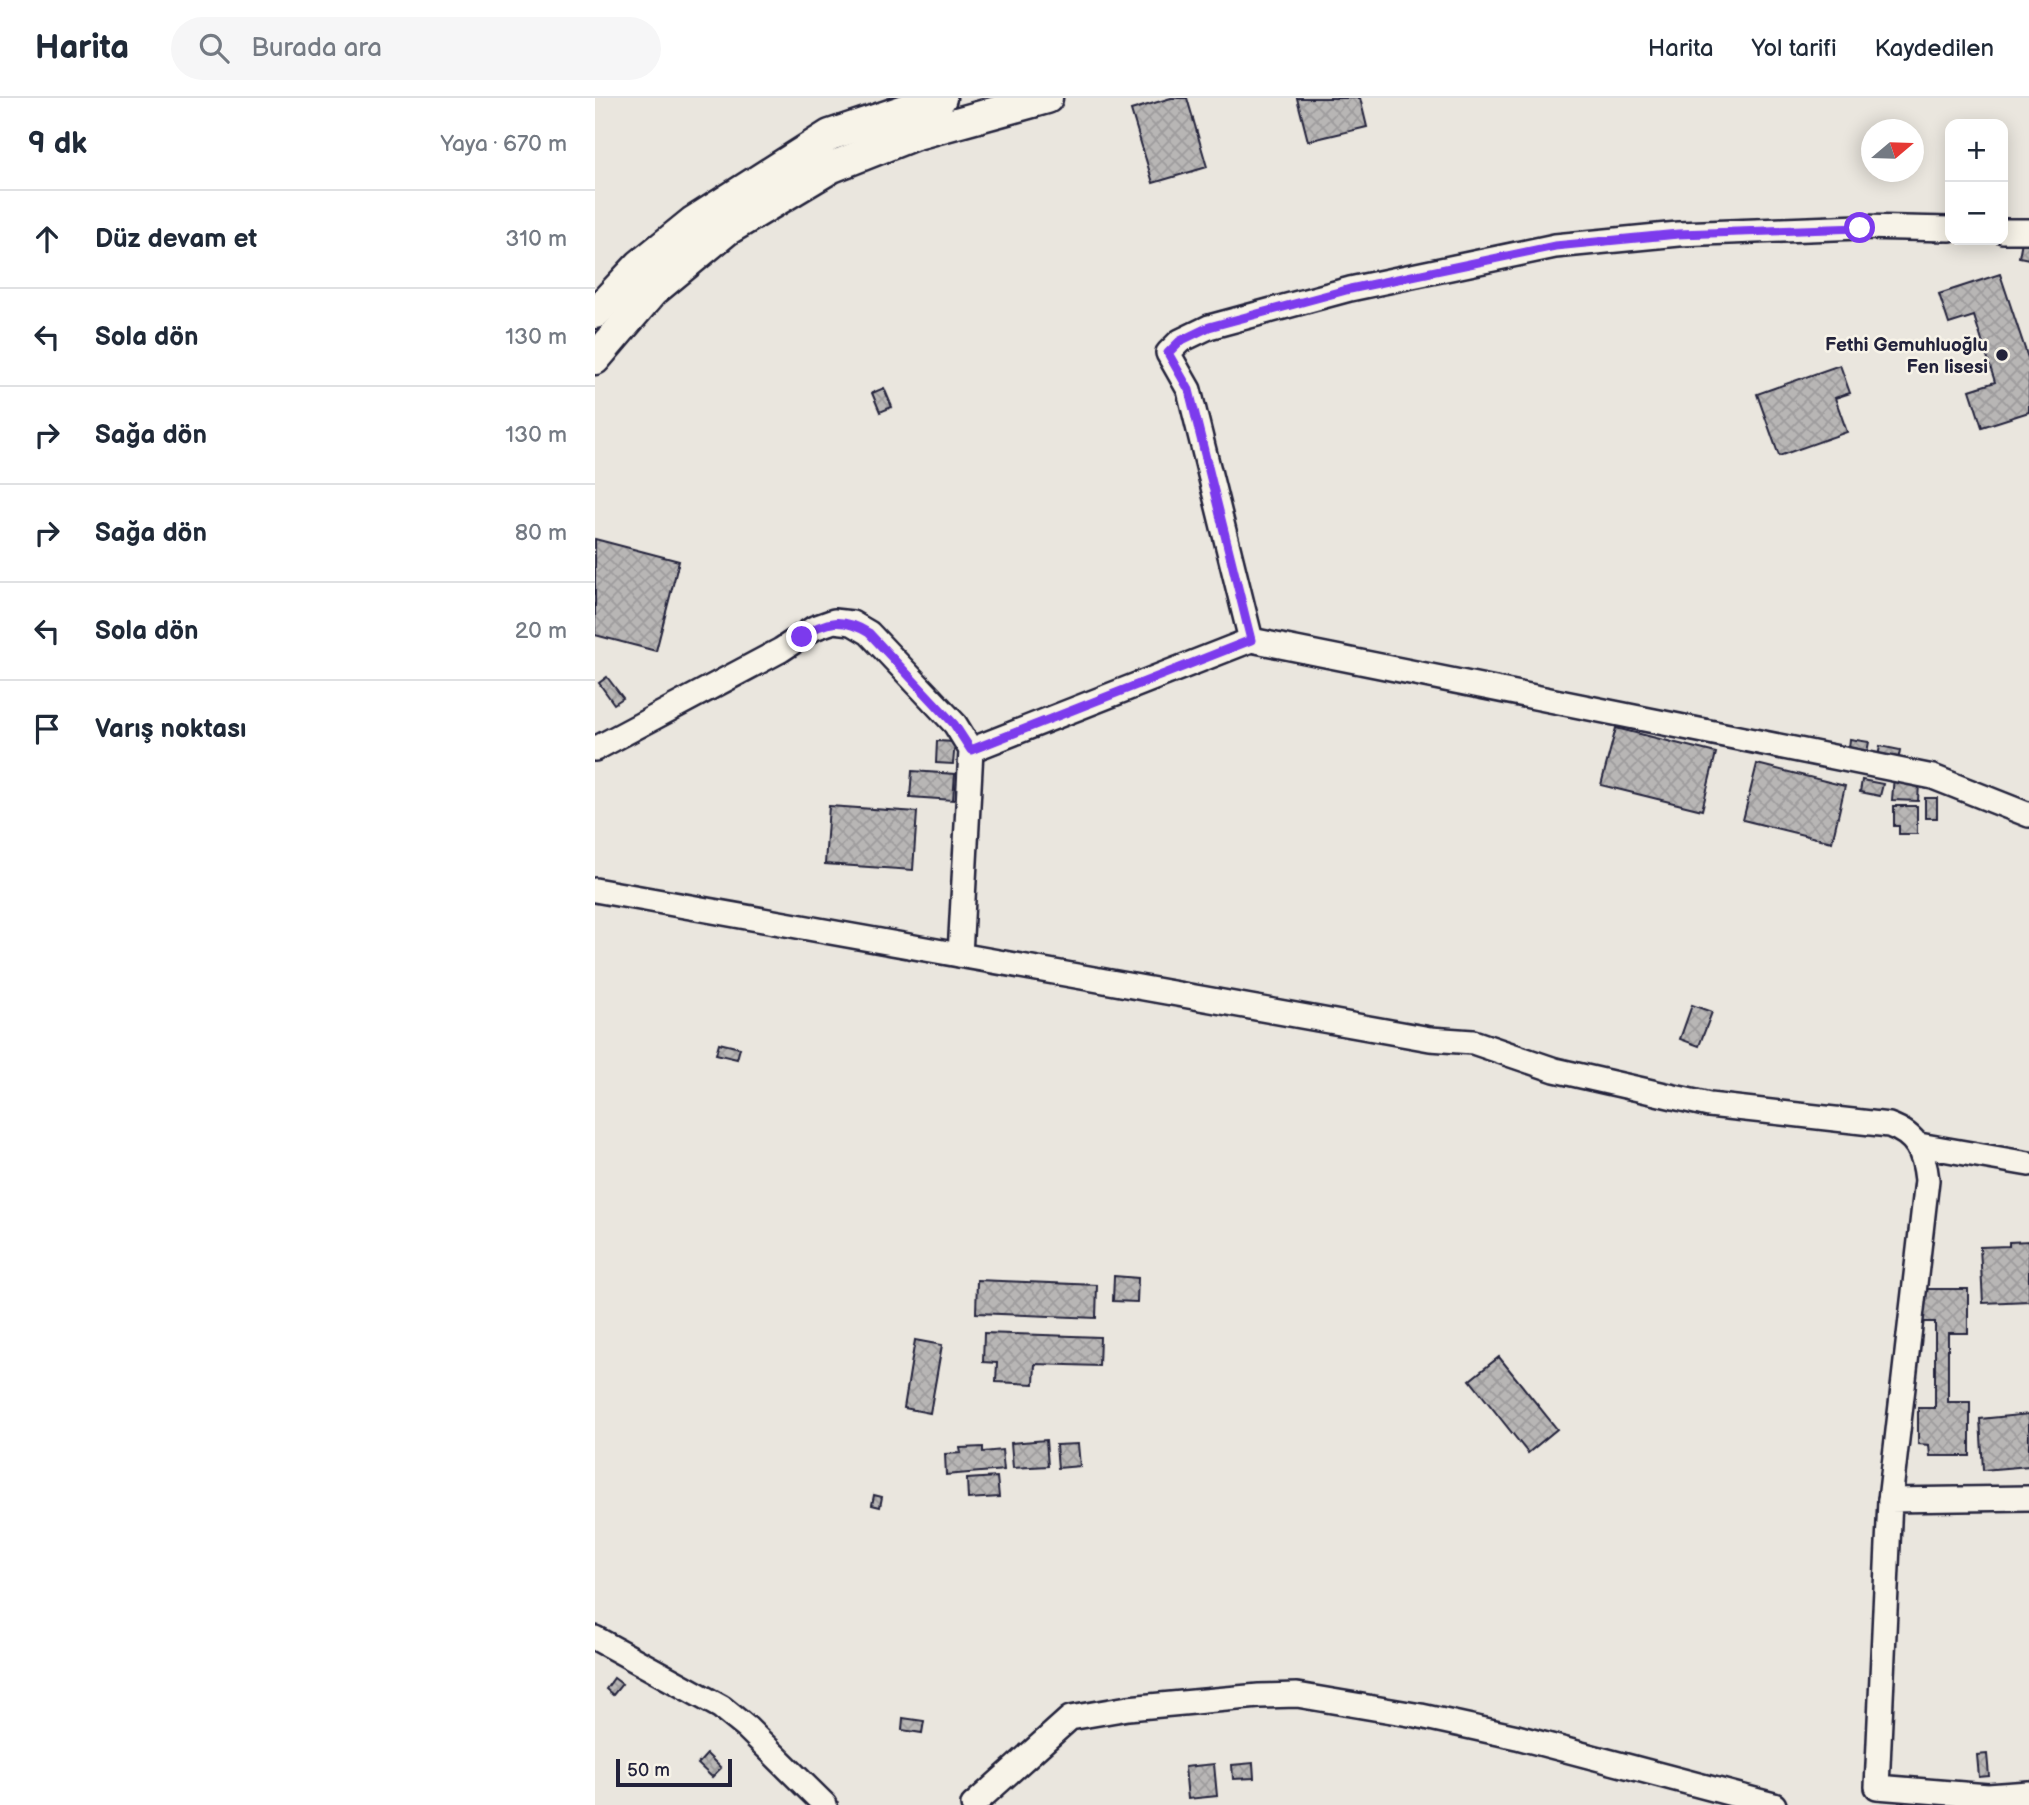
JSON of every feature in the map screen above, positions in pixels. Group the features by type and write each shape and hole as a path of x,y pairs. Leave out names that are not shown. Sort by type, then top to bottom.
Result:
{"main road":[{"path":"595,313 640,265 694,222 830,135 941,98"},
{"path":"595,359 652,292 727,230 832,167 913,135 1047,98"}],"street":[{"path":"1251,640 1189,390 1168,353 1180,341 1209,327 1350,289 1586,242 1678,234 1846,228 1945,229"},
{"path":"2008,231 2029,231"},
{"path":"595,749 781,650 814,628 834,621 852,623 869,633 954,724 971,750 960,955"},
{"path":"971,750 1251,640 1933,777 2029,815"},
{"path":"595,890 1430,1039 1473,1042 1555,1070 1709,1105 1889,1125 1905,1130 1919,1145 1925,1159 1927,1180 1890,1500 1877,1787 1988,1796 2029,1793"},
{"path":"1919,1145 2029,1164"},
{"path":"1890,1500 2029,1498"},
{"path":"595,1638 721,1707 747,1728 825,1805"},
{"path":"973,1805 1070,1718 1128,1708 1285,1695 1421,1716 1517,1737 1775,1805"}],"building":[{"path":"1171,98 1187,98 1207,167 1153,183 1131,110"},
{"path":"1297,98 1360,98 1367,127 1308,141"},
{"path":"2022,241 2029,242 2029,259 2019,257"},
{"path":"2000,274 2029,361 2029,412 1982,427 1970,390 1995,382 1974,316 1949,324 1939,294"},
{"path":"1840,365 1850,393 1835,398 1847,432 1779,456 1757,394"},
{"path":"884,388 892,407 880,412 872,393"},
{"path":"595,539 679,561 656,651 595,635"},
{"path":"607,677 623,698 614,704 599,683"},
{"path":"1616,728 1716,753 1702,810 1601,785"},
{"path":"1850,739 1869,742 1867,752 1849,749"},
{"path":"937,741 955,742 953,764 936,763"},
{"path":"1880,746 1900,750 1898,761 1878,757"},
{"path":"1757,764 1845,786 1832,842 1743,820"},
{"path":"912,771 955,774 953,800 910,797"},
{"path":"1894,776 1919,784 1918,801 1892,800"},
{"path":"1862,780 1883,784 1880,796 1860,792"},
{"path":"1925,798 1937,798 1937,818 1925,818"},
{"path":"829,806 917,812 913,870 825,864"},
{"path":"1894,806 1917,806 1917,834 1899,834 1899,826 1894,826"},
{"path":"1692,1005 1712,1012 1699,1046 1680,1039"},
{"path":"719,1043 740,1048 737,1059 716,1054"},
{"path":"2029,1241 2029,1301 1983,1303 1980,1247 2009,1246 2009,1242"},
{"path":"1114,1276 1138,1278 1137,1302 1113,1301"},
{"path":"977,1280 1097,1285 1096,1318 976,1313"},
{"path":"1920,1289 1968,1289 1968,1333 1948,1333 1948,1402 1970,1402 1970,1456 1930,1456 1929,1445 1918,1444 1918,1408 1935,1408 1935,1322 1920,1322"},
{"path":"984,1333 1100,1337 1099,1366 1035,1364 1034,1384 996,1382 997,1363 983,1362"},
{"path":"915,1340 942,1345 930,1413 904,1408"},
{"path":"1499,1357 1557,1429 1528,1453 1470,1380"},
{"path":"2029,1414 2029,1466 1983,1470 1980,1419"},
{"path":"1046,1440 1048,1466 1013,1468 1011,1443"},
{"path":"1078,1444 1080,1466 1058,1468 1056,1445"},
{"path":"983,1447 983,1452 1002,1450 1004,1470 946,1475 945,1454 961,1453 960,1448"},
{"path":"997,1477 999,1497 968,1499 967,1479"},
{"path":"874,1495 882,1497 880,1507 872,1505"},
{"path":"614,1678 622,1684 613,1695 606,1689"},
{"path":"903,1718 924,1721 922,1733 902,1730"},
{"path":"707,1754 721,1768 712,1777 698,1764"},
{"path":"1987,1754 1989,1776 1979,1777 1977,1755"},
{"path":"1253,1763 1254,1778 1233,1779 1232,1765"},
{"path":"1214,1764 1217,1796 1188,1799 1185,1767"}],"place":[{"name":"Fethi Gemuhluoğlu Fen lisesi","path":"2002,355"}],"route":[{"path":"802,637 814,628 834,621 852,623 869,633 954,724 971,750 1251,640 1189,390 1168,353 1180,341 1209,327 1350,289 1555,246 1678,234 1860,228"}]}
